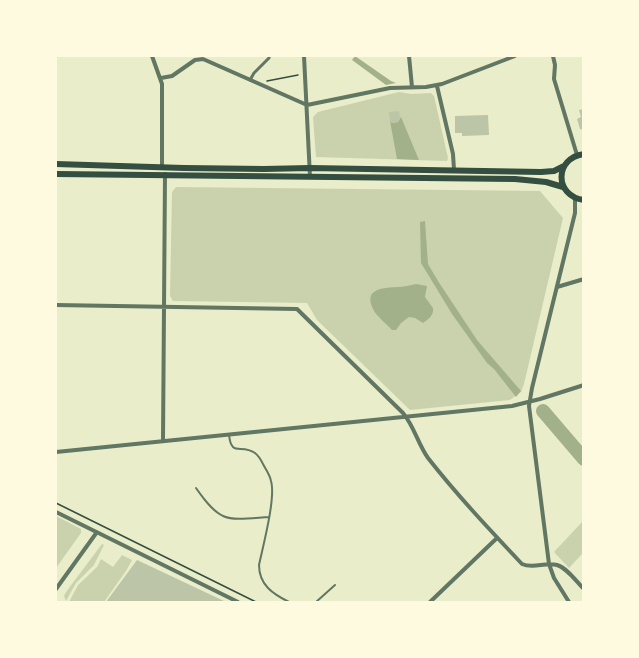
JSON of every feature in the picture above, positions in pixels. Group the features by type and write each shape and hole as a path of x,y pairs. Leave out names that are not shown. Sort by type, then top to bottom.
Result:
{"main road":[{"path":"580,154 569,160 561,175 563,187 567,192 575,198 584,200"},
{"path":"56,164 546,172 564,166"},
{"path":"56,174 515,179 549,182 563,187"}],"street":[{"path":"152,56 161,78 162,167 166,175 163,440"},
{"path":"250,80 269,56"},
{"path":"304,56 310,177"},
{"path":"409,56 412,87"},
{"path":"161,78 175,75 201,58 307,105 390,88 437,86 515,56"},
{"path":"553,56 554,79 580,154"},
{"path":"437,86 453,154 454,170"},
{"path":"569,603 554,578 549,564 530,402 574,213 575,198"},
{"path":"556,287 584,279"},
{"path":"56,305 297,309 406,416 427,456 453,489 523,565 557,565 584,589"},
{"path":"56,452 512,406 584,385"},
{"path":"56,512 238,603"},
{"path":"56,589 97,532"},
{"path":"430,603 497,538"}],"lane":[{"path":"229,434 229,443 232,447 255,453 268,473 272,489 259,565 260,576 269,590 290,603"},
{"path":"196,488 211,508 224,516 238,519 269,517"},
{"path":"316,603 335,585"}],"path":[{"path":"256,84 304,73"},
{"path":"56,503 256,603"}],"shaded area":[{"path":"355,56 396,83 386,85 352,60"},
{"path":"399,92 431,93 434,96 447,161 316,157 313,117 318,112"},
{"path":"401,117 419,160 397,159 390,121 398,122"},
{"path":"176,187 540,191 563,218 521,392 510,400 410,410 317,320 307,303 173,301 170,296 172,192"},
{"path":"425,221 428,264 477,340 521,391 516,397 487,363 452,314 421,263 420,222"},
{"path":"416,284 427,286 425,297 433,308 432,315 423,323 409,317 396,330 392,330 373,309 371,297 373,293 376,290"},
{"path":"56,516 81,529 81,533 56,568"},
{"path":"583,521 583,553 569,568 554,552"},
{"path":"102,544 104,545 94,565 76,583 66,601 64,596 66,592"},
{"path":"122,555 132,560 104,602 69,602 78,585 97,567 101,559 113,567"}],"building":[{"path":"584,109 584,130 580,129 577,119 581,117 579,110"},
{"path":"399,111 398,122 392,123 389,112"},
{"path":"488,115 489,135 462,136 462,133 455,133 455,116"},
{"path":"137,560 226,602 106,602"}],"waterway":[{"path":"543,411 584,459"}]}
